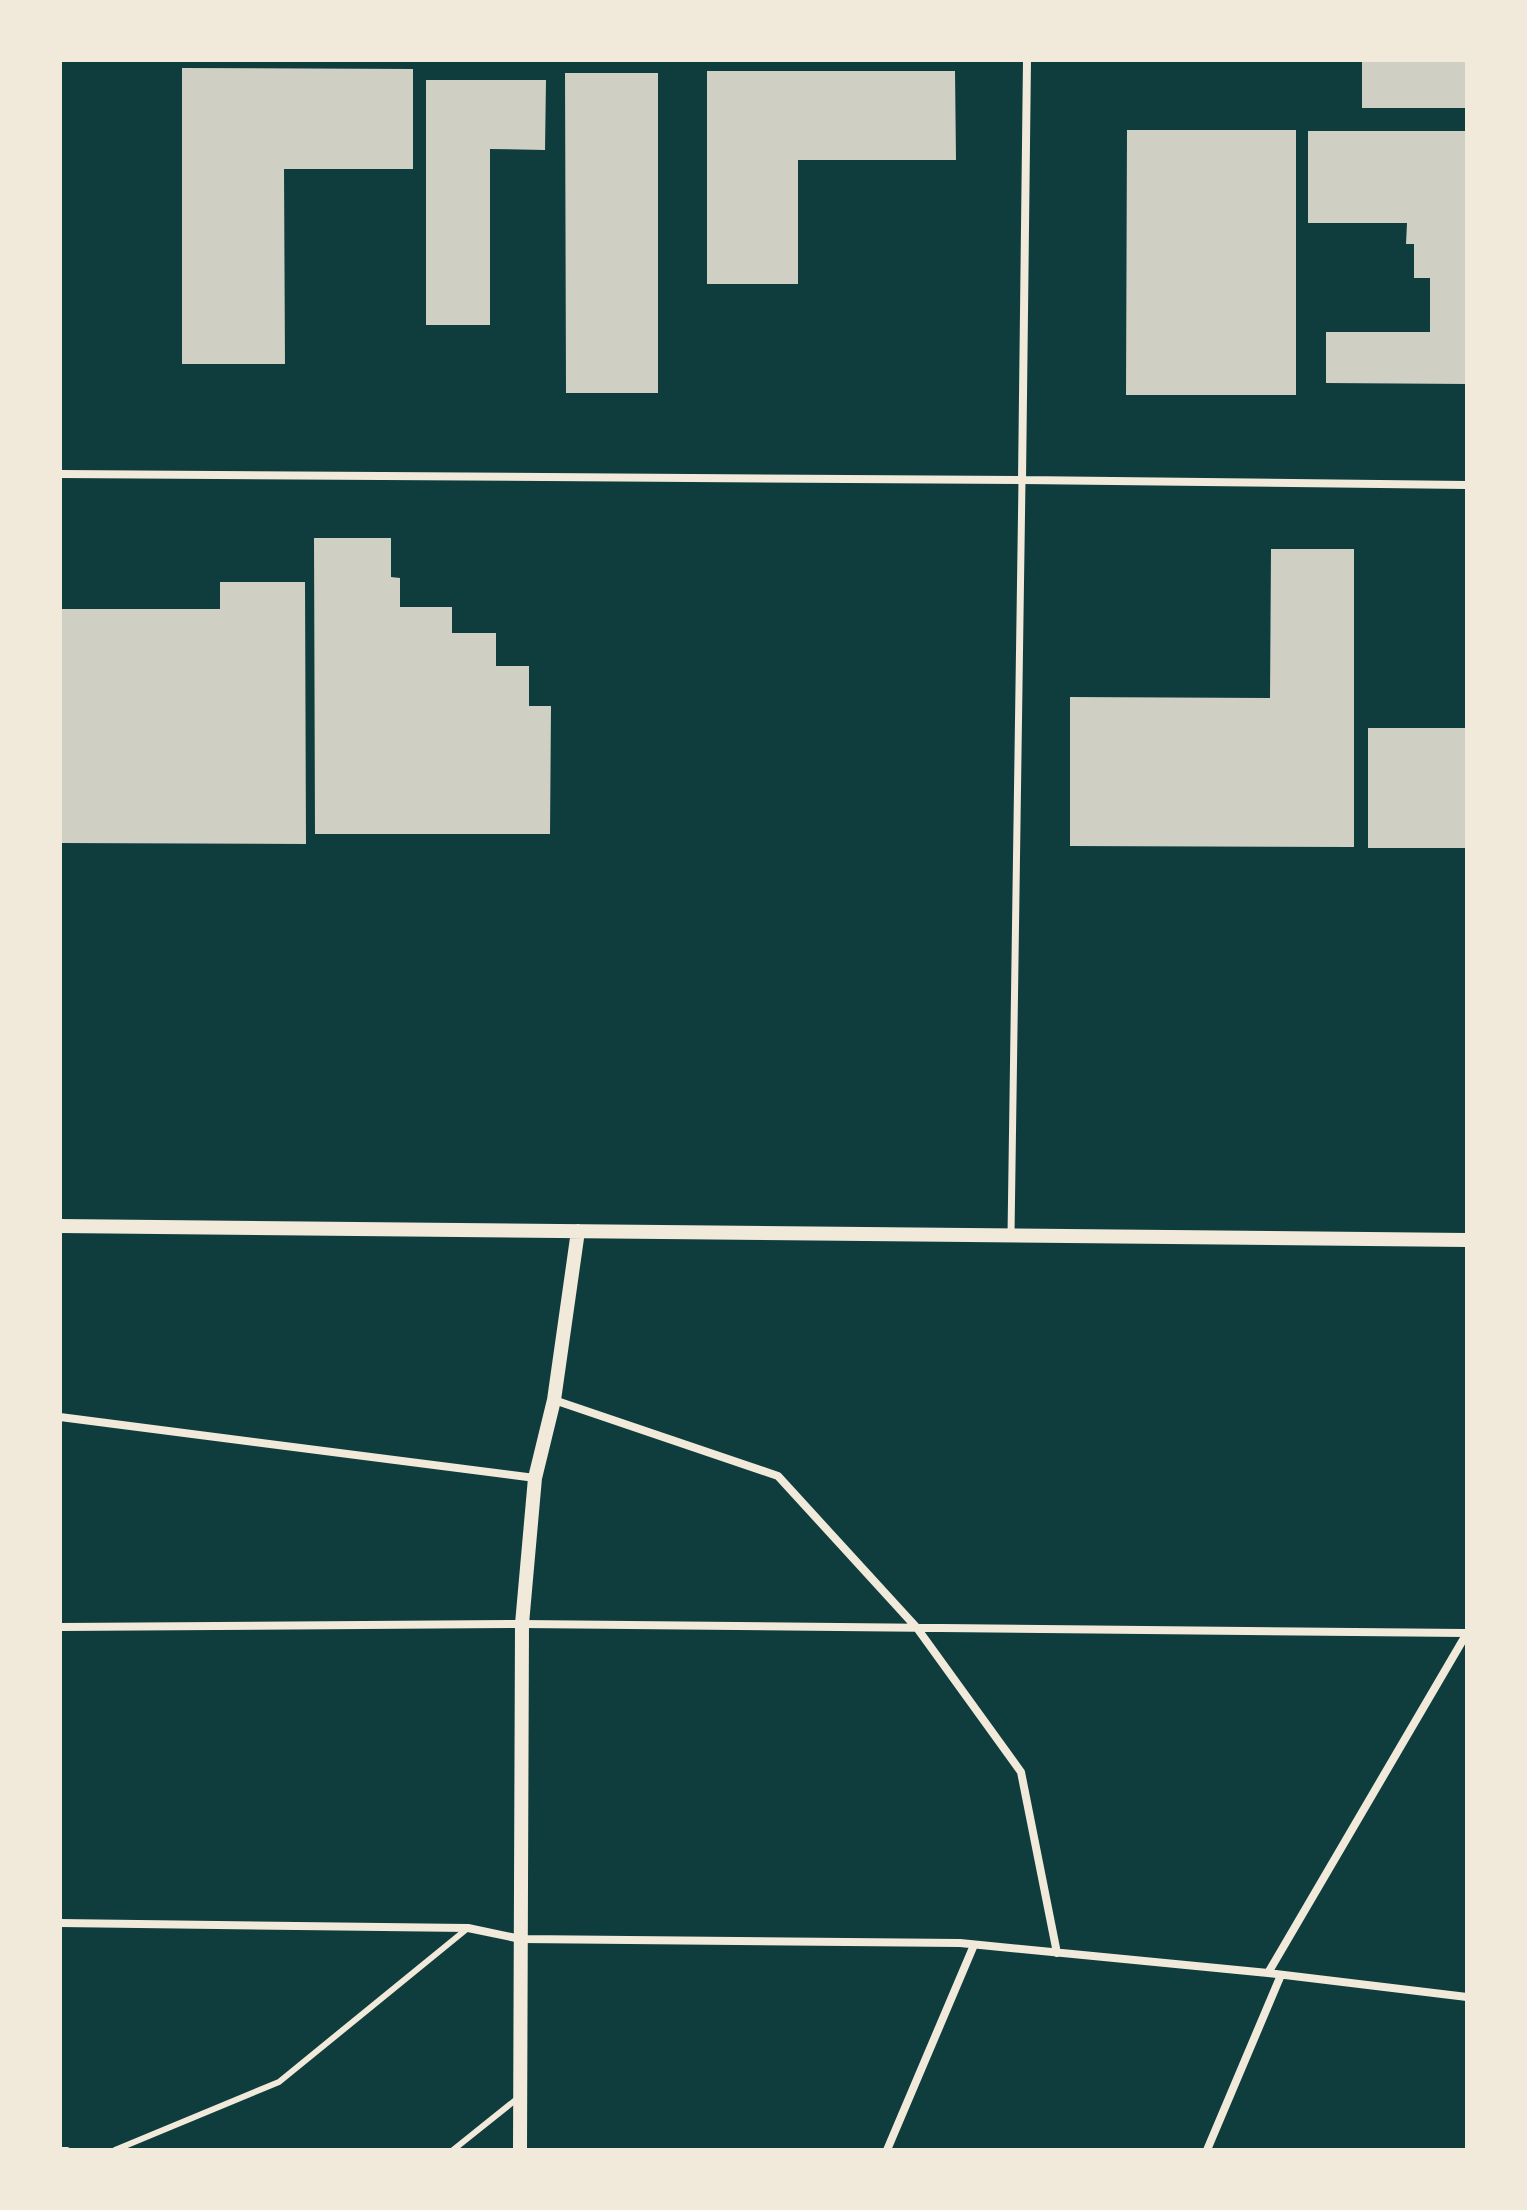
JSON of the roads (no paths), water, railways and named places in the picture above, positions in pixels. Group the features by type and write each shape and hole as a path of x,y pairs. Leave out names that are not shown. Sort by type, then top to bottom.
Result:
{"street":[{"path":"1011,1235 1027,60"},
{"path":"60,474 1467,485"},
{"path":"60,1226 1467,1240"},
{"path":"520,2150 522,1624 535,1478 554,1400 578,1231"},
{"path":"554,1400 778,1476 917,1628 1021,1772 1057,1953"},
{"path":"60,1417 535,1478"},
{"path":"60,1627 522,1624 1466,1633 1268,1973"},
{"path":"60,1923 468,1928 521,1939 974,1945 1268,1973 1467,1997"},
{"path":"887,2150 974,1945"},
{"path":"1207,2150 1281,1975"}],"lane":[{"path":"115,2150 279,2082 468,1928"},
{"path":"453,2150 521,2096"},
{"path":"60,2150 67,2150"}]}
